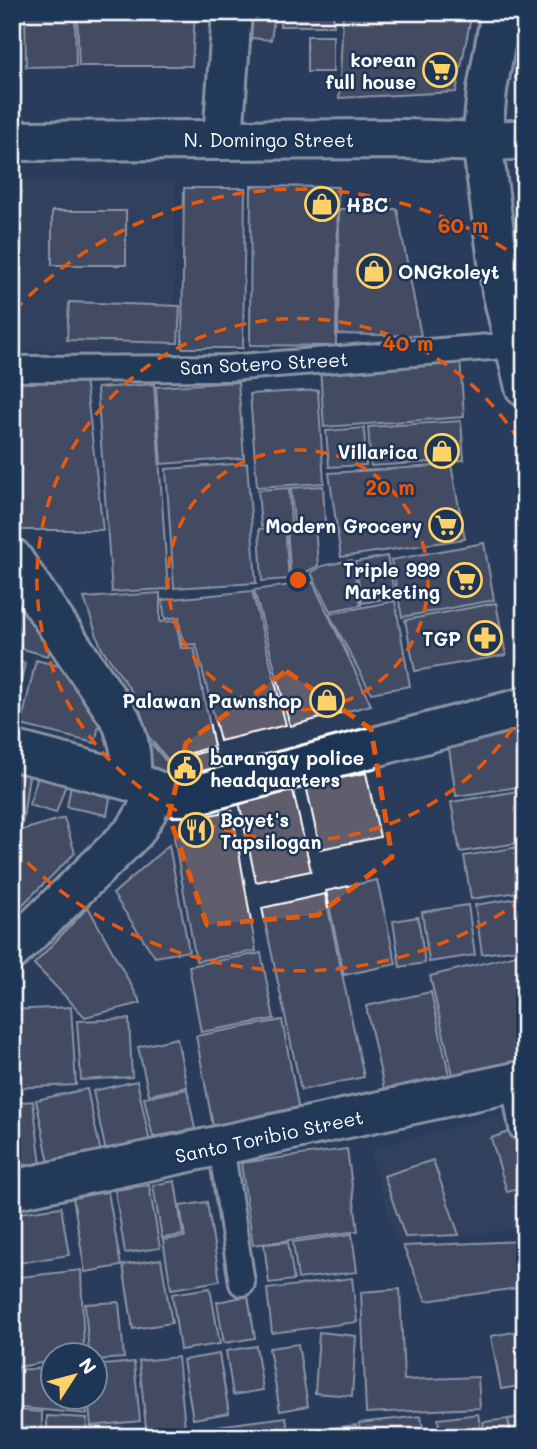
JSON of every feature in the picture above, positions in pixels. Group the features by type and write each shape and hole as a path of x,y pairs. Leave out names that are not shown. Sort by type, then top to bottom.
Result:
{"street":[{"path":"223,139 232,12"},
{"path":"501,12 482,142 502,291 525,387"},
{"name":"N. Domingo Street","path":"12,141 404,139 482,142 525,139"},
{"path":"12,558 121,720 130,743 132,765 141,785 147,811 135,831 12,950"},
{"path":"12,750 141,785 171,796 190,796 525,707"},
{"name":"Santo Toribio Street","path":"12,1190 520,1082"}],"lane":[{"name":"San Sotero Street","path":"12,369 228,368 515,345"},
{"path":"520,1082 522,1128"},
{"path":"220,1146 242,1283"}],"highlighted area":[{"path":"286,671 371,729 392,857 318,915 207,925 169,816 186,743"}],"shaded area":[{"path":"17,180 175,182 174,352 17,350"},
{"path":"525,1107 525,1228 397,1243 370,1150"}],"building":[{"path":"12,12 18,12 20,68 12,68"},
{"path":"25,12 75,12 76,66 26,67"},
{"path":"77,12 195,12 192,66 79,66"},
{"path":"235,12 275,12 271,40 232,36"},
{"path":"280,12 333,12 334,26 280,26"},
{"path":"343,12 472,12 456,92 339,98"},
{"path":"519,12 525,12 525,79 515,79"},
{"path":"307,36 333,36 333,72 307,72"},
{"path":"251,186 338,187 336,346 250,345"},
{"path":"184,188 245,188 243,348 182,348"},
{"name":"ONGkoleyt","path":"339,209 397,209 421,336 338,334"},
{"path":"52,211 126,211 126,265 52,265"},
{"path":"69,302 180,306 178,343 67,340"},
{"path":"460,358 464,417 324,427 320,367"},
{"path":"85,378 103,530 17,530 14,380"},
{"path":"238,382 244,458 161,464 156,387"},
{"path":"154,384 168,589 112,592 97,388"},
{"path":"318,390 324,483 257,487 250,394"},
{"path":"461,421 464,460 371,466 368,427"},
{"path":"364,428 366,465 329,467 326,431"},
{"path":"247,463 256,583 174,588 166,469"},
{"path":"451,465 465,539 341,557 329,473"},
{"path":"323,486 325,523 294,525 291,488"},
{"path":"289,488 291,524 261,526 258,490"},
{"path":"315,526 318,566 291,580 287,528"},
{"path":"285,527 289,579 262,581 259,529"},
{"path":"484,543 494,600 402,617 391,560"},
{"path":"387,556 395,597 362,603 355,562"},
{"path":"352,560 361,605 330,611 311,573 322,566"},
{"path":"313,582 371,705 290,726 254,590"},
{"path":"252,591 286,725 220,741 196,644 182,645 179,617 165,619 162,600"},
{"path":"160,593 160,622 176,621 181,648 194,648 214,746 168,760 138,724 132,692 101,647 84,598"},
{"path":"12,594 30,599 53,639 48,656 12,646"},
{"path":"395,601 410,686 371,693 329,614"},
{"path":"496,603 506,655 415,671 405,620"},
{"path":"36,660 75,670 101,716 95,743 21,725"},
{"path":"12,661 25,663 13,719 12,718"},
{"path":"523,724 525,786 456,796 447,735"},
{"name":"barangay police headquarters","path":"152,744 167,762 214,749 218,775 167,788 142,751"},
{"path":"12,773 29,775 22,825 12,824"},
{"path":"366,773 380,837 320,849 306,785"},
{"path":"38,776 66,784 56,813 29,805"},
{"path":"71,785 111,793 107,815 67,807"},
{"path":"292,786 311,871 256,882 238,797"},
{"path":"525,790 525,842 460,852 451,802"},
{"path":"232,811 256,951 196,961 174,837 204,816"},
{"path":"64,818 75,853 12,915 12,833"},
{"path":"169,845 189,951 155,957 113,894"},
{"path":"525,846 525,891 471,899 464,856"},
{"path":"377,880 396,964 344,975 326,891"},
{"path":"325,894 364,1077 301,1090 262,908"},
{"path":"525,897 525,948 482,954 475,905"},
{"path":"468,905 475,955 429,962 422,912"},
{"path":"88,907 141,1003 85,1017 34,964"},
{"path":"418,917 425,963 400,967 393,921"},
{"path":"261,953 274,1019 201,1032 189,966"},
{"path":"525,953 525,1062 454,1079 430,976"},
{"path":"431,992 450,1079 385,1093 366,1006"},
{"path":"71,1007 76,1085 12,1088 12,1010"},
{"path":"129,1019 132,1077 81,1080 77,1021"},
{"path":"282,1020 299,1111 213,1126 196,1036"},
{"path":"177,1038 187,1087 149,1095 138,1047"},
{"path":"137,1081 150,1142 106,1152 93,1091"},
{"path":"87,1089 101,1153 49,1163 36,1100"},
{"path":"187,1089 195,1129 153,1137 144,1098"},
{"path":"33,1101 41,1164 12,1166 12,1103"},
{"path":"525,1127 525,1187 507,1192 491,1138"},
{"path":"347,1149 358,1231 253,1245 241,1163"},
{"path":"433,1160 459,1235 405,1237 384,1176"},
{"path":"175,1181 183,1235 162,1238 153,1185"},
{"path":"149,1185 160,1248 125,1253 115,1190"},
{"path":"108,1192 121,1266 85,1272 73,1197"},
{"path":"207,1202 220,1281 171,1289 163,1240 185,1237 180,1206"},
{"path":"61,1207 69,1255 12,1264 12,1214"},
{"path":"352,1234 357,1272 298,1279 293,1242"},
{"path":"525,1241 525,1287 426,1301 403,1246"},
{"path":"288,1242 294,1280 269,1283 264,1244"},
{"path":"161,1259 172,1323 133,1329 123,1265"},
{"path":"81,1270 84,1340 38,1340 38,1363 12,1368 12,1278"},
{"path":"352,1278 357,1322 272,1333 267,1289"},
{"path":"210,1288 220,1344 180,1350 172,1294"},
{"path":"400,1289 404,1380 478,1377 480,1408 366,1413 361,1292"},
{"path":"248,1296 255,1338 224,1343 217,1302"},
{"path":"119,1302 124,1358 108,1359 108,1340 88,1340 85,1304"},
{"path":"525,1330 525,1385 501,1389 491,1336"},
{"path":"319,1332 356,1336 352,1396 315,1393"},
{"path":"298,1344 308,1406 280,1411 269,1348"},
{"path":"256,1346 263,1390 233,1395 226,1351"},
{"path":"219,1354 229,1413 193,1419 183,1360"},
{"path":"178,1357 186,1437 147,1437 139,1361"},
{"path":"134,1362 140,1421 91,1426 89,1410 108,1410 108,1365"},
{"path":"38,1369 38,1409 12,1407 12,1370"},
{"path":"12,1410 42,1412 42,1437 12,1437"},
{"path":"44,1410 87,1410 87,1414"},
{"path":"478,1414 482,1437 440,1437 438,1419"},
{"path":"47,1416 87,1418 86,1437 47,1437"},
{"path":"421,1416 424,1437 361,1437 359,1423"},
{"path":"525,1416 525,1437 512,1437 508,1419"},
{"path":"286,1417 289,1437 210,1437 209,1427"},
{"path":"508,1419 511,1437 485,1437 483,1422"},
{"path":"356,1425 358,1437 295,1437 295,1433"},
{"path":"139,1431 139,1437 92,1437 92,1436"}],"place":[{"name":"korean full house","path":"440,70"},
{"name":"HBC","path":"322,204"},
{"name":"ONGkoleyt","path":"374,271"},
{"name":"Villarica","path":"442,451"},
{"name":"Modern Grocery","path":"446,525"},
{"name":"Triple 999 Marketing","path":"465,580"},
{"name":"TGP","path":"485,638"},
{"name":"Palawan Pawnshop","path":"327,700"},
{"name":"barangay police headquarters","path":"185,768"},
{"name":"Boyet's Tapsilogan","path":"196,830"}]}
